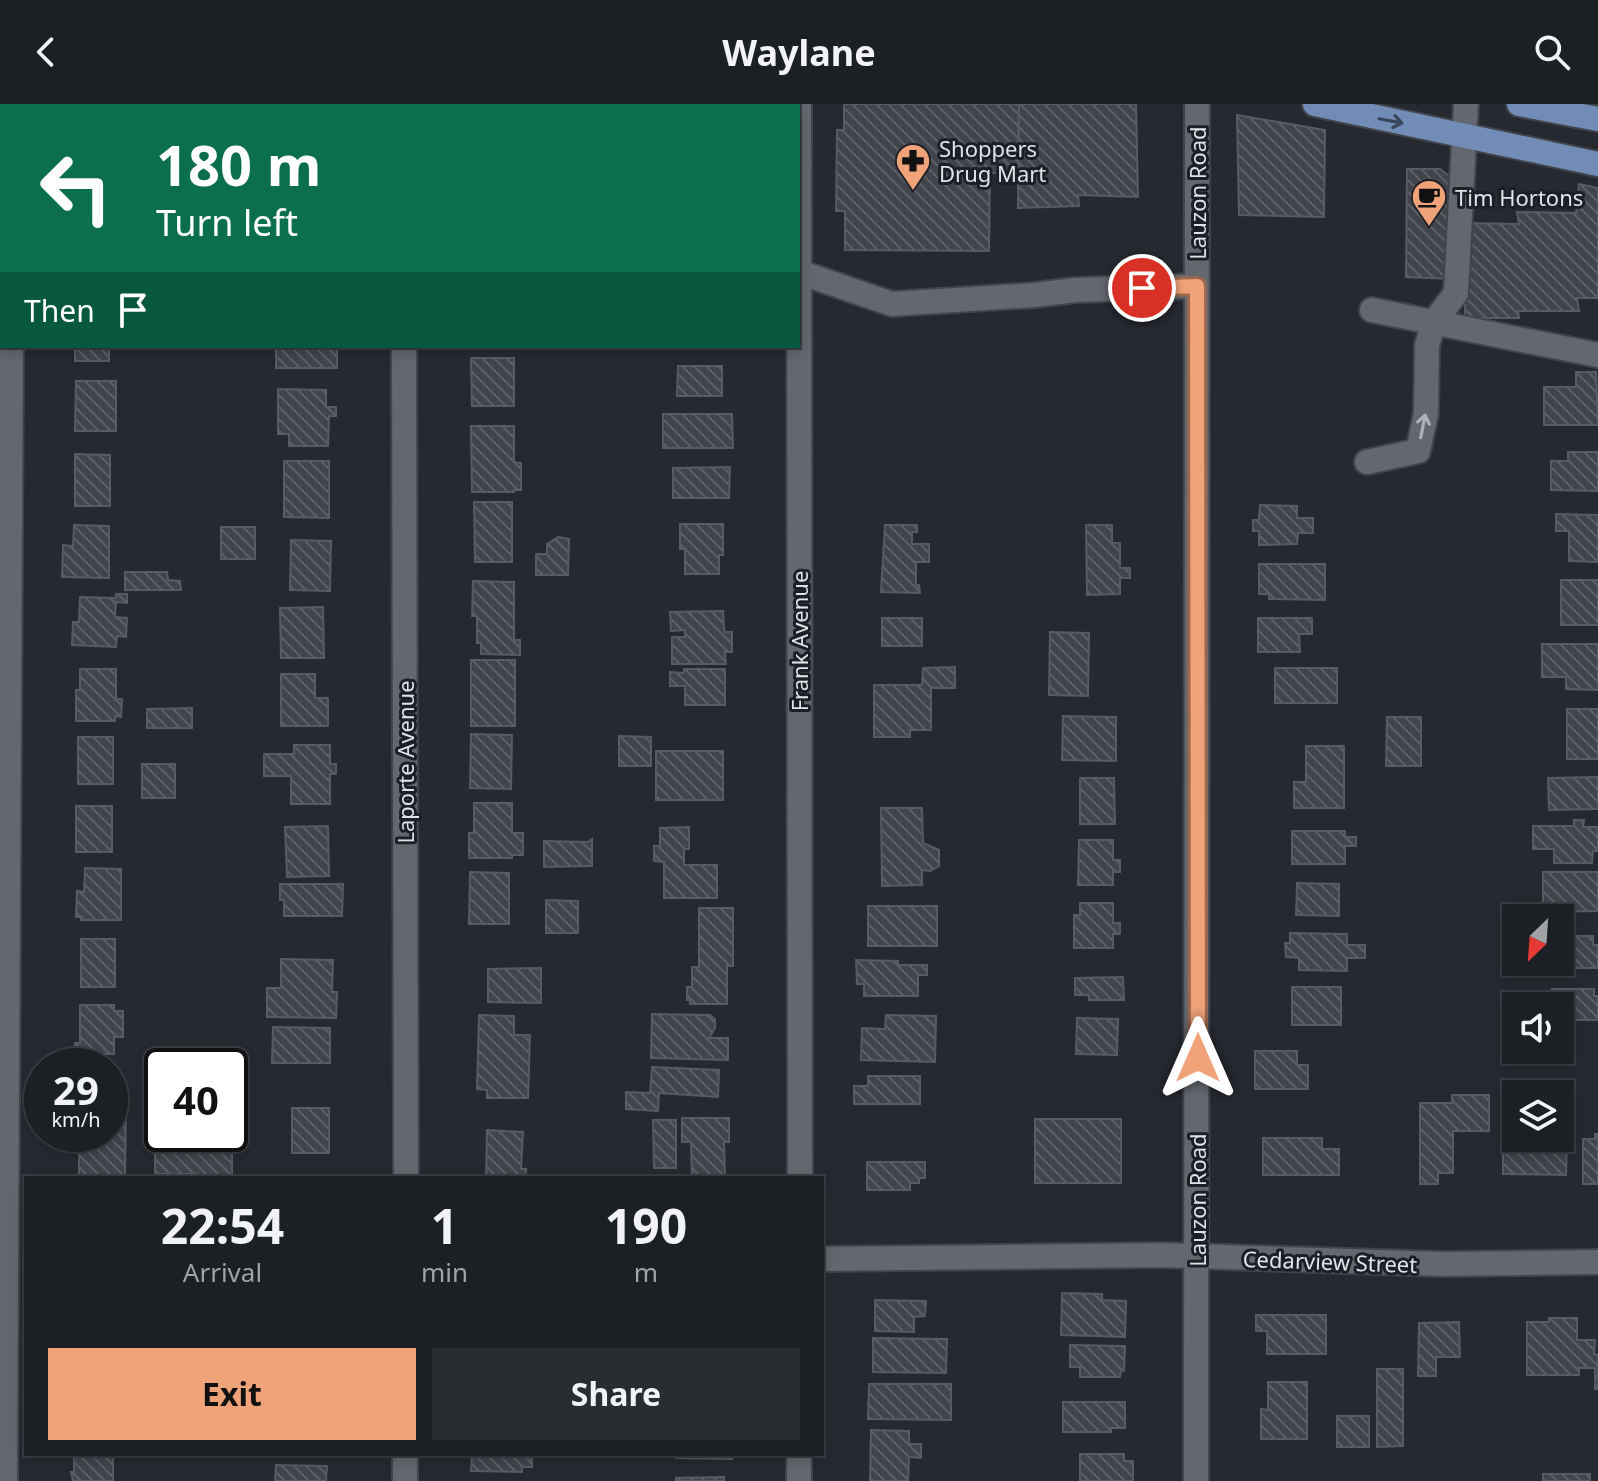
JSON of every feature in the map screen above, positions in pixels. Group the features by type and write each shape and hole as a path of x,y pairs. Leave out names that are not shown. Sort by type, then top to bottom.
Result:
{"main road":[{"path":"1315,104 1598,164"},
{"path":"1519,104 1598,119"}],"street":[{"name":"Lauzon Road","path":"1196,1481 1197,104"},
{"path":"1367,462 1418,451 1426,413 1427,345 1434,322 1456,293 1466,104"},
{"path":"800,272 892,304 1075,290 1197,286"},
{"path":"1372,310 1598,355"},
{"path":"5,1481 11,1258 11,348"},
{"name":"Laporte Avenue","path":"404,348 406,1176"},
{"name":"Frank Avenue","path":"799,348 800,1176"},
{"name":"Cedarview Street","path":"824,1259 1197,1256 1443,1264 1598,1262"},
{"path":"405,1456 405,1481"},
{"path":"799,1456 799,1481"}],"building":[{"name":"Shoppers Drug Mart","path":"844,104 1019,104 1018,173 990,173 989,251 845,250 845,211 836,211 837,130 844,130"},
{"path":"1019,104 1136,104 1138,197 1078,195 1079,206 1018,208"},
{"path":"1237,115 1325,130 1324,217 1239,215"},
{"name":"Tim Hortons","path":"1407,169 1440,169 1453,179 1451,279 1406,277"},
{"path":"1579,184 1598,188 1598,298 1577,298 1579,311 1518,311 1519,318 1465,318 1466,223 1519,224 1517,212 1576,213"},
{"path":"75,348 109,348 109,361 75,361"},
{"path":"276,348 337,348 337,368 276,368"},
{"path":"471,358 514,358 514,406 472,406"},
{"path":"678,366 722,366 722,396 677,396"},
{"path":"1576,372 1596,372 1598,425 1544,425 1544,387 1576,387"},
{"path":"76,381 116,381 116,431 75,431"},
{"path":"278,389 326,390 326,407 336,407 336,416 329,416 328,446 289,446 289,434 278,434"},
{"path":"663,414 732,414 733,448 663,448"},
{"path":"471,426 514,426 514,462 521,463 521,490 472,492"},
{"path":"1568,452 1598,452 1598,491 1551,490 1551,461 1568,461"},
{"path":"75,454 110,455 110,506 75,506"},
{"path":"284,461 329,461 329,518 284,517"},
{"path":"730,467 729,498 673,498 673,468"},
{"path":"474,502 512,502 512,562 475,562"},
{"path":"1260,505 1297,506 1297,518 1313,518 1313,533 1298,533 1297,544 1259,545 1259,531 1253,531 1253,520 1259,520"},
{"path":"1556,514 1598,515 1598,562 1569,561 1569,531 1556,531"},
{"path":"680,524 723,524 723,555 719,555 719,574 685,574 685,549 680,549"},
{"path":"74,525 109,526 109,578 62,577 63,545 73,546"},
{"path":"885,525 917,525 917,532 912,532 912,544 929,544 929,562 916,562 916,586 919,585 920,593 881,592"},
{"path":"1086,525 1112,525 1112,543 1120,543 1120,568 1130,568 1130,578 1120,578 1120,594 1087,595"},
{"path":"221,527 255,527 255,559 221,559"},
{"path":"558,537 569,539 568,575 536,575 536,554 547,554 547,544"},
{"path":"291,540 331,541 330,591 290,590"},
{"path":"1259,564 1325,564 1325,600 1269,599 1269,594 1259,594"},
{"path":"125,572 167,572 168,580 180,581 181,590 125,590"},
{"path":"1561,580 1598,580 1598,625 1561,625"},
{"path":"473,581 514,582 514,640 520,640 520,655 481,654 481,643 477,643 477,616 472,616"},
{"path":"116,594 127,594 127,603 116,602 115,617 127,618 126,637 117,636 116,647 72,645 73,622 79,622 80,597 116,598"},
{"path":"323,607 324,658 281,658 280,608"},
{"path":"723,611 725,632 732,632 732,652 725,652 726,664 672,664 672,637 685,637 685,630 671,631 670,612"},
{"path":"882,618 922,618 922,646 882,646"},
{"path":"1258,618 1312,618 1312,634 1299,634 1300,652 1258,652"},
{"path":"1050,632 1089,633 1088,696 1049,695"},
{"path":"1542,644 1598,644 1598,690 1566,689 1566,677 1542,677"},
{"path":"471,660 515,660 515,726 471,726"},
{"path":"955,667 955,688 931,688 931,730 910,730 910,737 874,737 874,685 922,685 923,668"},
{"path":"1275,668 1337,668 1337,703 1275,703"},
{"path":"80,669 116,669 116,699 122,699 121,717 115,716 115,721 76,721"},
{"path":"684,669 725,669 725,705 685,705 685,686 670,686 670,672 684,673"},
{"path":"281,674 315,674 315,698 328,698 328,726 281,726"},
{"path":"192,708 192,728 147,728 147,709"},
{"path":"1567,709 1598,709 1598,759 1567,759"},
{"path":"1063,716 1116,717 1116,761 1062,760"},
{"path":"1387,717 1421,717 1421,766 1386,766"},
{"path":"471,734 512,735 511,789 470,788"},
{"path":"619,736 651,737 651,766 619,766"},
{"path":"78,737 113,737 113,784 78,784"},
{"path":"294,745 330,745 330,764 336,764 336,774 330,774 330,804 291,804 291,776 264,776 264,754 294,754"},
{"path":"1306,746 1344,746 1344,808 1294,808 1294,782 1306,782"},
{"path":"656,751 723,751 723,800 656,800"},
{"path":"142,764 175,764 175,798 142,798"},
{"path":"1598,777 1598,809 1549,810 1548,778"},
{"path":"1080,778 1114,778 1115,824 1080,824"},
{"path":"474,803 512,803 512,833 523,833 523,855 469,858 469,833 474,833"},
{"path":"76,806 112,806 112,852 76,852"},
{"path":"881,808 922,808 923,843 939,850 939,866 930,871 922,870 922,885 882,886"},
{"path":"1574,820 1584,820 1583,827 1598,827 1598,851 1593,851 1592,863 1554,863 1554,849 1533,849 1533,826 1574,826"},
{"path":"328,826 329,876 287,877 285,827"},
{"path":"689,827 689,849 684,849 684,865 717,865 717,898 664,898 664,862 654,861 654,846 660,846 660,828"},
{"path":"1292,831 1345,831 1345,837 1356,837 1356,846 1345,846 1345,864 1292,864"},
{"path":"592,839 592,866 544,867 544,841 588,842"},
{"path":"1079,840 1113,840 1113,860 1120,860 1120,872 1113,872 1113,885 1078,885"},
{"path":"85,868 121,869 121,920 81,920 81,917 76,917 77,891 84,892"},
{"path":"470,872 509,873 509,924 469,924"},
{"path":"1543,872 1598,872 1598,911 1574,911 1574,904 1543,904"},
{"path":"1297,883 1339,884 1339,916 1296,915"},
{"path":"280,884 343,884 342,916 284,916"},
{"path":"546,900 578,901 578,933 546,933"},
{"path":"1080,903 1113,903 1113,923 1120,923 1120,934 1113,934 1113,948 1074,948 1074,915 1080,915"},
{"path":"868,906 937,906 937,946 868,946"},
{"path":"699,908 733,908 733,966 727,966 727,1004 690,1004 687,1000 687,987 692,987 692,967 699,967"},
{"path":"1290,933 1347,934 1347,945 1365,945 1365,958 1347,958 1347,971 1299,970 1299,958 1286,957 1285,943 1290,943"},
{"path":"1574,936 1593,936 1593,945 1598,945 1598,968 1574,968"},
{"path":"81,939 115,939 115,987 81,987"},
{"path":"281,959 333,960 332,992 337,992 336,1018 267,1017 267,988 281,988"},
{"path":"856,960 927,965 927,975 918,975 918,996 864,996 864,984 857,984"},
{"path":"541,968 541,1003 488,1002 488,969"},
{"path":"1123,977 1124,1000 1089,1000 1089,995 1075,995 1075,978"},
{"path":"1292,987 1341,987 1341,1025 1292,1025"},
{"path":"1552,989 1594,989 1594,996 1598,996 1598,1020 1574,1020 1574,992 1552,992"},
{"path":"80,1005 114,1005 114,1011 123,1011 123,1037 114,1037 114,1048 75,1048 75,1043 80,1043"},
{"path":"652,1014 710,1015 715,1019 715,1028 709,1038 728,1038 728,1060 651,1058"},
{"path":"479,1015 514,1016 514,1035 530,1035 528,1098 487,1098 487,1090 477,1089"},
{"path":"886,1015 936,1016 935,1062 861,1060 862,1028 885,1029"},
{"path":"1077,1018 1118,1019 1117,1055 1076,1054"},
{"path":"273,1027 330,1028 330,1063 272,1063"},
{"path":"1255,1051 1297,1051 1297,1065 1308,1065 1308,1089 1255,1089"},
{"path":"652,1067 719,1070 718,1097 659,1093 658,1111 626,1109 626,1092 650,1093"},
{"path":"868,1076 920,1076 920,1104 854,1104 854,1086 868,1086"},
{"path":"1452,1095 1489,1095 1489,1131 1453,1131 1453,1173 1438,1173 1438,1184 1420,1184 1420,1103 1452,1103"},
{"path":"292,1108 329,1108 329,1153 292,1153"},
{"path":"682,1118 729,1118 729,1142 724,1142 725,1176 692,1176 691,1142 682,1142"},
{"path":"1035,1119 1121,1119 1121,1183 1035,1183"},
{"path":"653,1120 676,1120 676,1168 654,1168"},
{"path":"487,1130 523,1132 521,1169 526,1169 525,1176 486,1176"},
{"path":"1595,1134 1598,1134 1598,1184 1583,1184 1583,1139 1595,1139"},
{"path":"1263,1138 1322,1138 1322,1149 1339,1149 1339,1175 1263,1175"},
{"path":"79,1152 125,1152 125,1175 79,1175"},
{"path":"155,1152 232,1152 232,1176 155,1174"},
{"path":"1503,1152 1567,1152 1566,1175 1503,1174"},
{"path":"867,1162 925,1162 925,1178 919,1178 919,1183 910,1183 910,1190 867,1190"},
{"path":"1062,1293 1102,1294 1102,1300 1126,1301 1125,1337 1061,1335"},
{"path":"875,1300 926,1301 925,1316 914,1317 914,1332 875,1331"},
{"path":"1256,1315 1326,1315 1326,1354 1267,1354 1267,1331 1256,1331"},
{"path":"1549,1318 1577,1318 1577,1340 1595,1340 1598,1389 1595,1389 1595,1368 1579,1368 1579,1375 1527,1375 1527,1322 1549,1322"},
{"path":"1459,1322 1460,1357 1436,1357 1436,1376 1418,1376 1419,1323"},
{"path":"873,1338 947,1339 946,1373 873,1372"},
{"path":"1070,1345 1125,1346 1124,1371 1121,1371 1120,1377 1080,1377 1080,1367 1070,1367"},
{"path":"1377,1369 1403,1369 1403,1446 1377,1447"},
{"path":"1268,1382 1307,1382 1307,1439 1261,1439 1261,1409 1268,1410"},
{"path":"869,1384 951,1384 951,1420 868,1419"},
{"path":"1063,1402 1125,1402 1125,1428 1111,1428 1111,1432 1063,1432"},
{"path":"1337,1416 1369,1416 1369,1447 1337,1447"},
{"path":"871,1430 909,1431 909,1444 921,1444 921,1458 909,1457 908,1481 870,1481"},
{"path":"1080,1454 1124,1454 1124,1461 1133,1461 1133,1481 1080,1481"},
{"path":"74,1456 113,1456 113,1481 73,1481 71,1472 74,1472"},
{"path":"472,1456 532,1456 532,1467 522,1467 522,1472 471,1471"},
{"path":"676,1456 732,1456 732,1459"},
{"path":"276,1465 327,1466 326,1481 275,1481"},
{"path":"1543,1474 1590,1474 1590,1481 1543,1481"},
{"path":"724,1477 724,1481 676,1481 676,1478"}],"place":[{"name":"Shoppers Drug Mart","path":"913,192"},
{"name":"Tim Hortons","path":"1429,228"}],"route":[{"path":"1142,288 1197,286 1198,1058"}]}
